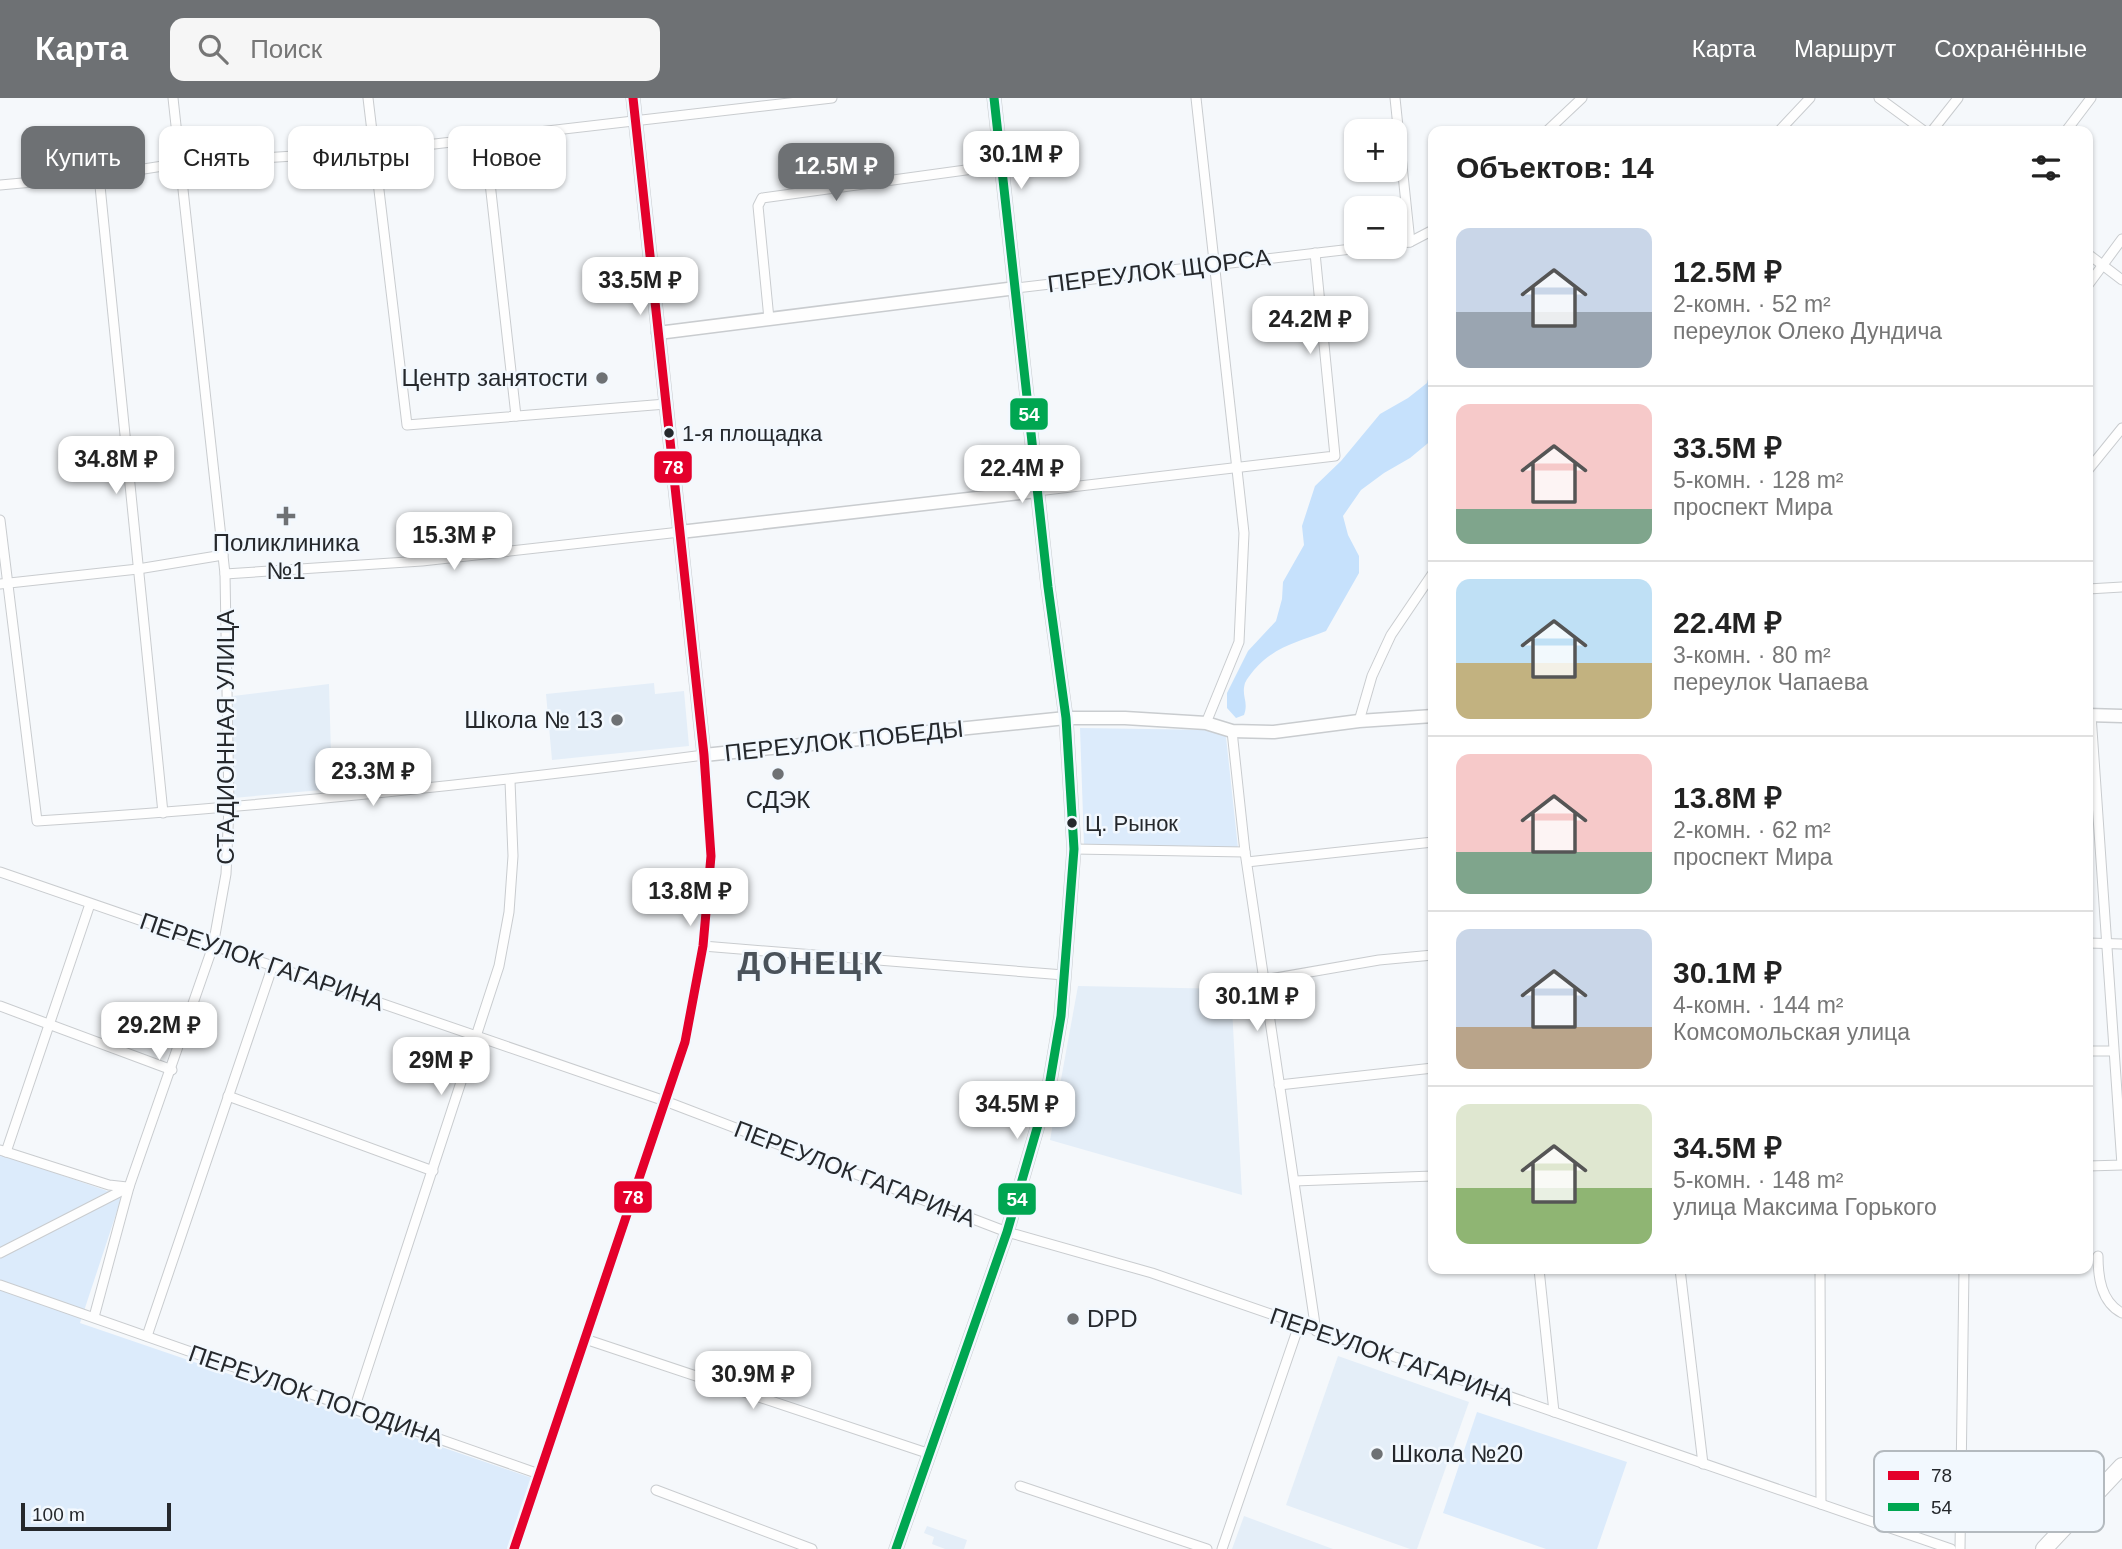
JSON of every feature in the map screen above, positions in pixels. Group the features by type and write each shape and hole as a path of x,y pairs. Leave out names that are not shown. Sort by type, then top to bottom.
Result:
{"highway":[{"path":"2104,1485 2122,1466"},
{"path":"2044,1549 2060,1532"}],"main road":[{"path":"633,98 704,755"},
{"path":"896,1549 1007,1232 1049,1087 1060,1016 1074,849 1066,718 1037,491 994,98"},
{"name":"ПЕРЕУЛОК ЩОРСА","path":"658,333 1016,288"},
{"path":"680,532 1037,491"},
{"path":"2093,715 2122,716"},
{"name":"ПЕРЕУЛОК ПОБЕДЫ","path":"704,755 1066,718 1125,718 1206,723 1232,731 1275,732 1359,721 1428,716"}],"street":[{"name":"СТАДИОННАЯ УЛИЦА","path":"173,98 177,126"},
{"path":"368,98 371,126"},
{"path":"566,128 784,101 832,98"},
{"path":"1196,98 1244,533 1239,642 1206,723"},
{"path":"1395,98 1410,242"},
{"path":"1552,126 1582,98"},
{"path":"1784,126 1810,98"},
{"path":"1879,98 1917,126"},
{"path":"1936,126 1958,98"},
{"path":"2070,126 2091,98"},
{"path":"769,318 758,206 762,198 1002,165"},
{"path":"0,185 21,183"},
{"path":"100,189 163,813"},
{"name":"СТАДИОННАЯ УЛИЦА","path":"93,1317 129,1187 213,946 226,873 229,806 225,574 185,189"},
{"path":"379,189 407,425 666,404"},
{"path":"491,189 516,416"},
{"path":"1407,242 1428,233"},
{"path":"2093,278 2122,239"},
{"name":"ПЕРЕУЛОК ЩОРСА","path":"1016,288 1344,250"},
{"path":"1037,491 1335,456 1315,253"},
{"path":"2093,258 2122,280"},
{"path":"2093,464 2122,428"},
{"path":"0,520 3,583 138,569 223,555"},
{"path":"225,574 422,561 680,532"},
{"path":"1359,721 1372,676 1391,635 1428,580"},
{"name":"ПЕРЕУЛОК ПОБЕДЫ","path":"3,583 37,821 163,813 510,781 704,755"},
{"path":"2093,589 2122,587"},
{"path":"1232,731 1245,852 1316,1331"},
{"path":"514,1549 685,1042 703,946 711,856 704,755"},
{"path":"354,1409 499,966 509,912 513,856 510,781"},
{"path":"2093,826 2106,943 2122,1165 2093,1166"},
{"path":"1247,862 1428,843"},
{"path":"1074,849 1245,852"},
{"name":"ПЕРЕУЛОК ГАГАРИНА","path":"0,872 665,1101 1007,1232 1152,1273 1874,1522"},
{"path":"90,904 3,1151 109,1185 129,1187"},
{"path":"2093,943 2122,944"},
{"path":"703,946 1064,975"},
{"path":"1264,980 1379,960 1428,955"},
{"path":"147,1336 273,965"},
{"path":"0,1006 172,1070"},
{"path":"2093,1051 2113,1051"},
{"path":"1279,1085 1428,1069"},
{"path":"228,1096 433,1171"},
{"path":"1294,1181 1428,1176"},
{"path":"0,1253 129,1187"},
{"path":"2098,1256 2102,1292 2116,1309 2122,1312"},
{"path":"1539,1274 1553,1412"},
{"path":"1681,1274 1703,1464"},
{"path":"1820,1274 1821,1504"},
{"path":"1961,1451 1964,1274"},
{"name":"ПЕРЕУЛОК ПОГОДИНА","path":"0,1285 539,1475"},
{"path":"1222,1549 1299,1325"},
{"path":"585,1339 930,1454"},
{"path":"1020,1486 1207,1549"},
{"path":"656,1490 812,1549"},
{"name":"ПЕРЕУЛОК ГАГАРИНА","path":"1902,1532 1951,1549"}],"shaded area":[{"path":"1428,379 1428,443 1361,490 1343,516 1348,535 1359,556 1359,573 1326,631 1279,650 1262,662 1245,683 1244,715 1236,718 1227,708 1227,693 1248,651 1276,621 1283,582 1304,545 1302,526 1315,486 1341,461 1380,414 1427,383"},
{"name":"Школа № 13","path":"654,683 655,694 684,691 689,746 552,760 546,694"},
{"path":"329,684 332,789 233,798 233,696"},
{"path":"1080,728 1215,730 1226,737 1238,848 1084,845"},
{"path":"1078,986 1231,989 1242,1195 1050,1140"},
{"path":"0,1154 122,1196 80,1323 532,1478 508,1549 0,1549"},
{"name":"Школа №20","path":"1338,1356 1469,1402 1417,1549 1410,1549 1286,1505"},
{"path":"1477,1412 1627,1462 1597,1549 1546,1549 1443,1513"},
{"path":"1244,1516 1333,1549 1232,1549"},
{"path":"927,1526 967,1540 964,1549 945,1549 932,1544 934,1537 924,1533"}],"transit line":[{"name":"78","path":"514,1549 685,1042 703,946 711,856 704,755 633,98"},
{"name":"54","path":"896,1549 1007,1232 1049,1087 1061,1016 1074,849 1066,718 1048,587 994,98"}],"place":[{"name":"Центр занятости","path":"602,378"},
{"name":"1-я площадка","path":"669,433"},
{"name":"Поликлиника №1","path":"286,516"},
{"name":"Школа № 13","path":"617,720"},
{"name":"СДЭК","path":"778,774"},
{"name":"Ц. Рынок","path":"1072,823"},
{"name":"DPD","path":"1073,1319"},
{"name":"Школа №20","path":"1377,1454"}],"district":[{"name":"ДОНЕЦК","path":"811,963"}]}
